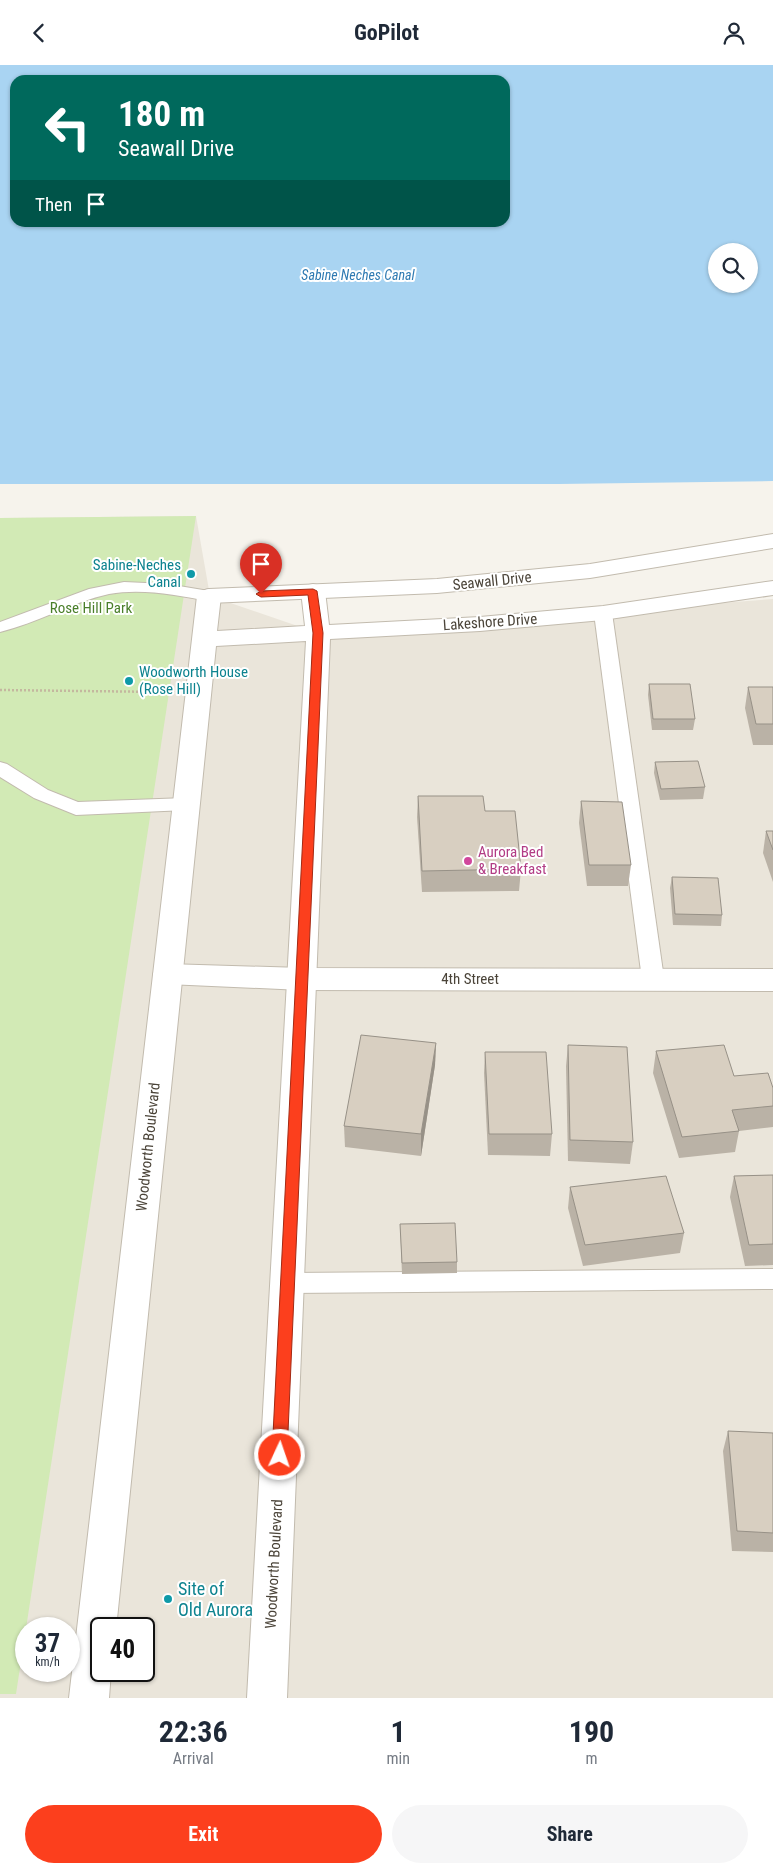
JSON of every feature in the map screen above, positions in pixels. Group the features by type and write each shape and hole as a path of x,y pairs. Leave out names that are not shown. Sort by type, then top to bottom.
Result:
{"street":[{"name":"Seawall Drive","path":"210,596 437,586 590,571 773,541"},
{"name":"Lakeshore Drive","path":"205,639 480,624 603,613 773,587"},
{"name":"Woodworth Boulevard","path":"267,1698 318,633 313,591"},
{"name":"Woodworth Boulevard","path":"89,1698 210,596"},
{"name":"4th Street","path":"167,974 302,979 773,980"}],"lane":[{"path":"0,627 96,593 126,587 164,588 210,596"},
{"path":"603,613 654,979"},
{"path":"0,768 42,794 76,809 186,804"},
{"path":"288,1283 773,1279"}],"path":[{"path":"0,690 199,692"}],"shaded area":[{"path":"196,516 210,596 318,633 773,599 773,1698 0,1698 0,518"}],"green space":[{"name":"Rose Hill Park","path":"196,516 28,1617 15,1617 15,1682 18,1682 16,1694 0,1694 0,518"}],"water":[{"name":"Sabine Neches Canal","path":"0,65 773,65 773,481 559,484 0,484"}],"building":[{"path":"649,684 690,684 695,719 653,719"},
{"path":"748,687 773,687 773,724 756,724"},
{"path":"698,761 705,787 661,789 655,762"},
{"name":"Aurora Bed & Breakfast","path":"418,796 483,796 485,811 515,811 521,869 422,871"},
{"path":"581,801 622,802 631,865 589,865"},
{"path":"766,831 773,831 773,850"},
{"path":"672,877 718,878 722,915 675,914"},
{"path":"361,1035 436,1043 421,1134 344,1126"},
{"path":"568,1045 627,1047 633,1142 570,1140"},
{"path":"724,1045 734,1076 768,1073 773,1088 773,1106 732,1110 739,1131 682,1137 656,1051"},
{"path":"485,1052 546,1052 552,1134 489,1134"},
{"path":"773,1175 773,1244 749,1245 734,1176"},
{"path":"666,1176 684,1233 585,1245 570,1187"},
{"path":"455,1223 457,1262 402,1263 400,1224"},
{"path":"728,1431 773,1433 773,1533 737,1531"}],"place":[{"name":"Sabine-Neches Canal","path":"191,574"},
{"name":"Woodworth House (Rose Hill)","path":"129,681"},
{"name":"Aurora Bed & Breakfast","path":"468,861"},
{"name":"Site of Old Aurora","path":"168,1599"}],"route":[{"path":"261,594 313,591 318,633 280,1455"}]}
